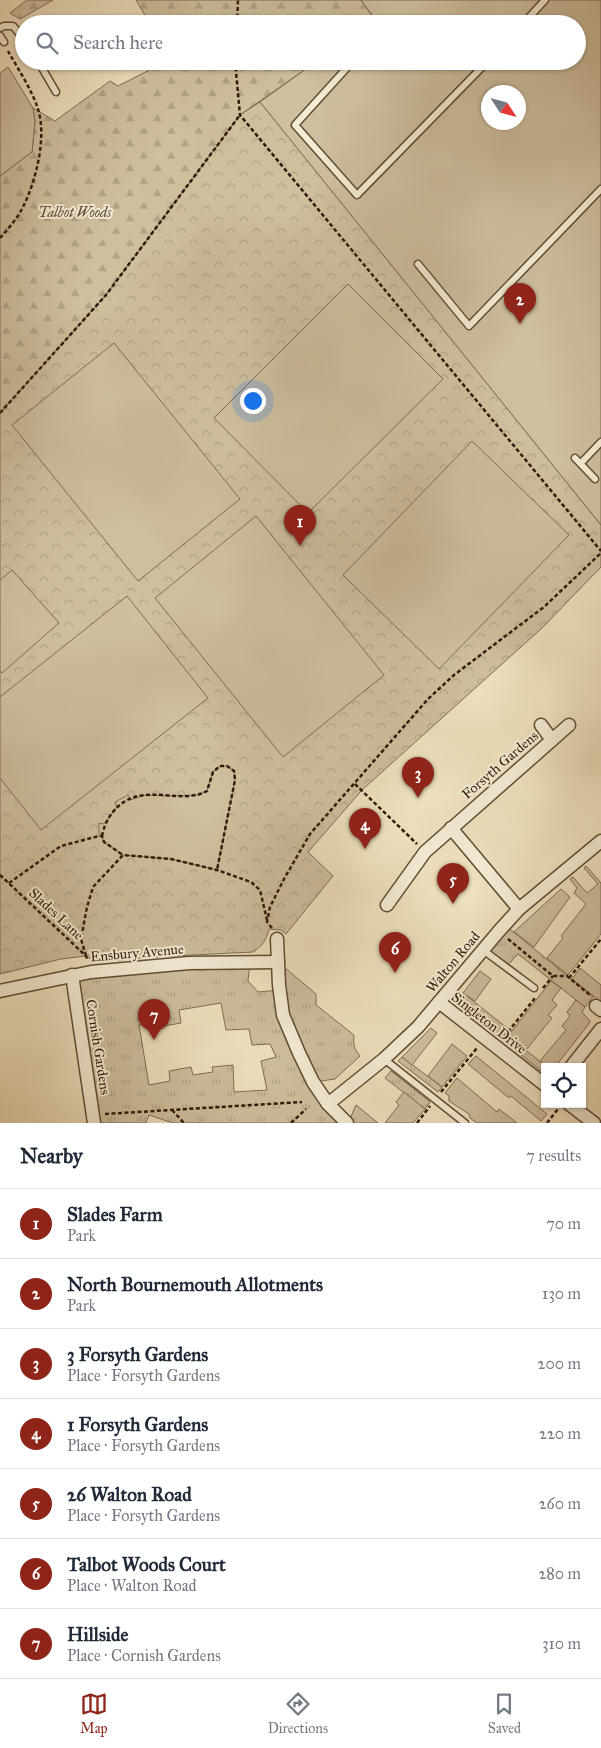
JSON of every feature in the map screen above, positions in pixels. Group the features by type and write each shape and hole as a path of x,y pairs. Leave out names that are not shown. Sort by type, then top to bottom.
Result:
{"street":[{"path":"541,725 552,740"},
{"name":"Forsyth Gardens","path":"387,905 425,852 569,725"},
{"path":"451,828 519,909"},
{"name":"Walton Road","path":"328,1104 384,1059 418,1027 519,909 601,841"},
{"path":"277,939 283,1015 298,1053 313,1082 328,1104 347,1123"},
{"name":"Ensbury Avenue","path":"0,990 72,974 91,972 189,963 278,962"},
{"name":"Cornish Gardens","path":"72,974 94,1119"},
{"name":"Singleton Drive","path":"439,1002 495,1048 541,1082"},
{"path":"574,1063 601,1028"},
{"path":"575,1108 594,1123"}],"lane":[{"path":"531,15 545,0"},
{"path":"0,28 13,26 15,28"},
{"path":"43,70 56,92"},
{"path":"345,70 295,125 357,194 479,70"},
{"path":"418,264 469,326 601,189"},
{"path":"581,464 601,442"},
{"path":"575,458 595,480"},
{"path":"483,950 534,988"},
{"path":"384,1059 465,1123"}],"path":[{"path":"237,15 238,0"},
{"path":"2,39 15,64"},
{"path":"0,238 13,224 23,207 34,176 42,143 42,126 38,108 18,70"},
{"path":"236,70 240,115 601,552 544,608 454,675 428,699 310,834 289,868 270,907 268,922"},
{"path":"0,413 106,295 240,115"},
{"path":"217,870 235,780 234,771 227,766 220,766 213,772 207,790 200,795 145,795 129,800 117,807 104,824 102,836 104,842 122,855 171,859 217,870 251,882 260,890 268,922 277,939"},
{"path":"355,784 425,852"},
{"path":"8,883 61,846 102,836"},
{"path":"86,956 81,939 87,906 93,888 122,855"},
{"name":"Slades Lane","path":"0,875 86,956 91,972"},
{"path":"499,931 553,976 567,976 596,1000 599,1008"},
{"path":"569,978 601,939"},
{"path":"542,990 553,976"},
{"path":"495,1048 536,997"},
{"path":"417,1123 484,1039"},
{"path":"94,1119 172,1110 302,1102"},
{"path":"547,1123 559,1108"},
{"path":"291,1123 306,1109"},
{"path":"172,1110 184,1123"}],"green space":[{"path":"27,0 53,0 27,15 15,16 10,13"},
{"path":"136,0 361,0 372,15 145,15"},
{"path":"361,0 601,0 601,525 260,102 304,70 586,70 586,15 372,15"},
{"path":"8,67 33,108 35,122 32,152 0,176 0,73"},
{"name":"Talbot Woods","path":"149,70 304,70 240,115 106,295 0,413 0,176 32,152 35,122 33,108 55,121 110,81 118,86"},
{"path":"260,102 601,525 601,567 542,628 362,790 308,852 333,876 286,934 281,930 269,929 264,942 253,952 97,962 86,956 61,959 0,974 0,413 106,295 240,115"},
{"path":"348,284 443,379 308,513 214,418"},
{"path":"114,343 240,499 138,581 12,425"},
{"path":"472,441 569,535 439,669 343,575"},
{"path":"256,516 384,675 283,757 155,598"},
{"path":"12,570 59,623 2,673 0,671 0,580"},
{"path":"127,596 208,698 41,830 0,778 0,697"},
{"path":"220,766 227,766 234,771 235,780 217,870 171,859 123,855 104,842 102,836 99,836 99,823 104,824 117,807 115,802 128,795 130,800 145,795 200,795 207,790 213,772"},
{"path":"586,866 601,883 601,934 568,975 547,958 563,938 561,936 586,904 574,893 577,888 570,879 573,877 587,893 598,884 584,868"},
{"path":"561,889 570,897 534,947 514,932"},
{"path":"505,925 593,997 585,1007 518,954 506,967 483,950"},
{"path":"250,962 248,981 258,992 280,990 278,962 316,994 316,1005 354,1035 354,1046 360,1056 335,1079 314,1082 347,1123 173,1123 149,1115 146,1123 94,1123 72,975","holes":["221,1003 226,1030 249,1029 252,1045 270,1044 276,1057 261,1061 267,1090 234,1092 233,1065 212,1067 213,1072 193,1075 191,1067 169,1071 170,1081 149,1085 139,1025 163,1021 164,1026 181,1023 179,1010"]},
{"path":"580,968 601,985 601,1002 572,979"},
{"path":"480,971 491,979 475,1001 463,993"},
{"path":"551,981 561,988 552,1000 557,1005 548,1015 552,1018 526,1050 508,1036"},
{"path":"463,993 511,1031 508,1036 542,1063 541,1071 466,1010"},
{"path":"576,1000 585,1007 582,1012 590,1021 558,1063 542,1063 540,1061 566,1030 562,1026 570,1016 567,1012"},
{"path":"431,1028 437,1033 412,1065 402,1057"},
{"path":"452,1044 467,1056 442,1087 428,1076"},
{"path":"476,1056 547,1114 541,1121 511,1096 509,1098 468,1064"},
{"path":"402,1057 442,1087 438,1092 398,1061"},
{"path":"391,1071 430,1102 425,1109 385,1078"},
{"path":"457,1078 497,1112 499,1109 517,1123 477,1123 470,1118 469,1114 449,1101 449,1096 445,1093"},
{"path":"404,1092 425,1109 413,1123 385,1123 399,1105 396,1102"},
{"path":"356,1105 378,1123 354,1123 350,1119"}],"place":[{"name":"North Bournemouth Allotments","path":"520,324"},
{"name":"Slades Farm","path":"300,546"},
{"name":"3 Forsyth Gardens","path":"418,798"},
{"name":"1 Forsyth Gardens","path":"365,849"},
{"name":"26 Walton Road","path":"453,904"},
{"name":"Talbot Woods Court","path":"395,973"},
{"name":"Hillside","path":"154,1040"}]}
